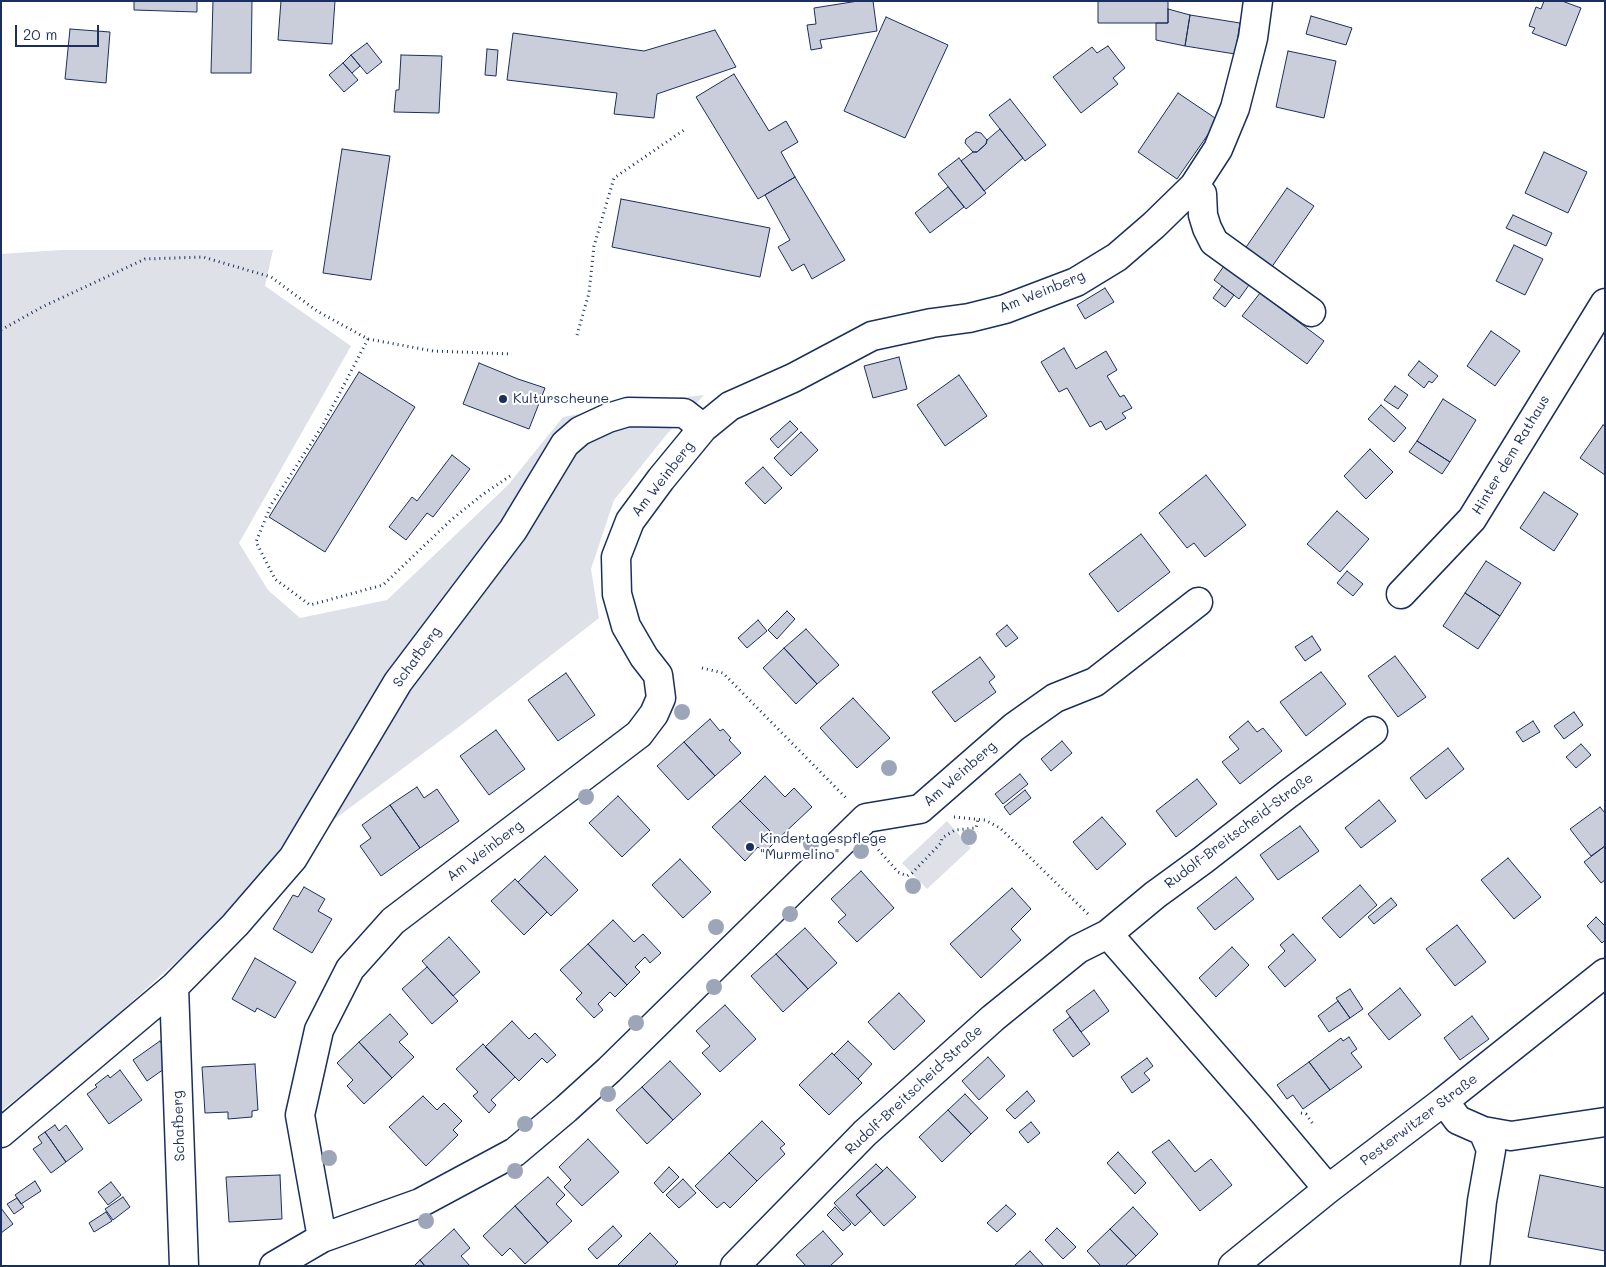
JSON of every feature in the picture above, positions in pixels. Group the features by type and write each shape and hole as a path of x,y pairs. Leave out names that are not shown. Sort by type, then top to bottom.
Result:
{"street":[{"name":"Am Weinberg","path":"322,1238 300,1115 318,1030 350,969 393,921 618,752 640,734 654,714 661,698 658,675 644,657 626,626 617,594 616,557 630,521 661,479 703,428 730,406 793,378 872,336 932,323 969,318 1005,309 1076,282 1117,257 1154,225 1194,186 1218,149 1235,108 1253,38 1258,1"},
{"path":"1194,186 1202,194 1203,215 1214,242 1311,312"},
{"name":"Hinter dem Rathaus","path":"1401,594 1472,519 1605,303"},
{"name":"Schafberg","path":"1,1133 174,987 235,925 293,858 398,682 513,530 565,444 580,431 608,418 628,412 684,413 703,428"},
{"name":"Am Weinberg","path":"274,1266 322,1238 420,1203 515,1152 566,1110 609,1070 866,818 920,810 1014,727 1055,698 1095,682 1198,602"},
{"name":"Rudolf-Breitscheid-Straße","path":"735,1266 864,1133 993,1018 1078,949 1100,926 1155,895 1204,860 1373,731"},
{"path":"1100,926 1260,1108 1328,1189"},
{"name":"Pesterwitzer Straße","path":"1233,1266 1328,1189 1444,1102 1605,973"},
{"name":"Schafberg","path":"174,987 184,1266"},
{"path":"1444,1102 1458,1120 1483,1131 1511,1136 1605,1122"},
{"path":"1475,1266 1482,1201 1491,1150 1483,1131"}],"path":[{"path":"577,335 590,293 594,246 614,178 684,130"},
{"path":"1,330 42,307 144,259 203,257 271,277 317,311 368,339 433,351 512,354"},
{"path":"368,339 323,425 271,506 256,542 275,579 310,605 383,586 451,520 482,495 519,470"},
{"path":"702,668 723,673 847,799"},
{"path":"948,817 985,820 1000,828 1100,926"},
{"path":"856,828 898,872 907,876 941,843 942,838 956,830 976,828 978,819"}],"shaded area":[{"path":"61,250 273,250 265,286 351,346 239,543 268,590 300,618 387,600 508,485 563,417 644,402 704,395 667,434 614,500 591,569 599,618 464,723 328,824 84,1045 1,1111 1,254"},
{"path":"947,821 971,848 927,889 902,863"}],"building":[{"path":"134,1 197,1 197,12 134,10"},
{"path":"213,1 252,1 251,73 211,73"},
{"path":"281,1 335,1 332,44 278,40"},
{"path":"858,1 873,1 877,31 820,40 822,48 811,50 807,25 816,24 814,8"},
{"path":"1098,1 1168,1 1168,23 1098,23"},
{"path":"1544,1 1562,1 1581,8 1566,46 1532,33 1535,28 1529,26 1536,7 1541,9"},
{"path":"1168,9 1190,15 1185,46 1156,40 1156,23 1168,23"},
{"path":"1190,15 1240,23 1235,54 1185,46"},
{"path":"1311,16 1352,28 1346,45 1306,34"},
{"path":"886,17 948,45 905,138 844,111"},
{"path":"70,29 110,32 106,83 65,79"},
{"path":"715,30 736,67 657,94 654,118 614,114 617,93 507,80 513,33 644,51"},
{"path":"367,43 382,62 367,74 351,55"},
{"path":"1108,46 1125,68 1113,78 1118,84 1081,113 1053,77 1092,47 1097,53"},
{"path":"487,49 498,50 496,76 485,75"},
{"path":"1288,51 1336,61 1324,118 1276,107"},
{"path":"351,55 360,66 352,73 343,63"},
{"path":"401,55 442,56 439,113 394,112 396,90 399,90"},
{"path":"343,63 358,80 344,92 329,75"},
{"path":"734,74 769,131 786,121 798,142 781,152 795,177 758,199 696,97"},
{"path":"1178,93 1218,120 1177,179 1138,152"},
{"path":"1010,99 1046,145 1025,161 989,115"},
{"path":"1000,129 1023,158 984,191 961,161 973,152 977,152"},
{"path":"976,132 981,133 987,140 986,144 977,152 973,152 965,143 966,139"},
{"path":"342,149 390,156 371,280 323,273"},
{"path":"1544,152 1587,172 1568,213 1525,193"},
{"path":"959,158 986,193 966,209 938,174"},
{"path":"795,177 845,260 812,279 804,264 792,271 778,247 790,240 765,195"},
{"path":"948,187 964,207 930,233 915,213"},
{"path":"1287,188 1314,206 1269,271 1242,253"},
{"path":"621,199 770,228 760,277 612,247"},
{"path":"1513,215 1552,233 1546,246 1506,228"},
{"path":"1514,245 1543,259 1525,295 1496,281"},
{"path":"1224,266 1249,285 1239,299 1214,280"},
{"path":"1222,286 1234,295 1225,307 1213,298"},
{"path":"1105,288 1114,302 1085,319 1077,305"},
{"path":"1260,293 1324,341 1307,364 1242,316"},
{"path":"1491,331 1520,351 1495,386 1467,366"},
{"path":"1064,348 1076,369 1106,351 1117,370 1107,376 1120,397 1124,395 1132,408 1122,413 1126,418 1106,430 1101,421 1090,427 1067,388 1059,392 1041,362"},
{"path":"899,357 907,389 873,398 864,366"},
{"path":"1419,361 1438,376 1432,383 1429,381 1424,388 1408,375"},
{"name":"Kulturscheune","path":"479,363 545,388 529,429 463,404"},
{"path":"359,372 415,407 325,552 269,517"},
{"path":"959,375 987,416 945,446 917,405"},
{"path":"1395,386 1408,395 1398,409 1384,400"},
{"path":"1443,399 1476,420 1450,462 1417,441"},
{"path":"1381,405 1406,428 1394,442 1368,419"},
{"path":"790,421 798,429 778,448 770,439"},
{"path":"1603,425 1605,426 1605,475 1580,458"},
{"path":"801,432 818,450 791,476 774,458"},
{"path":"1417,441 1450,462 1442,474 1409,452"},
{"path":"1370,449 1393,472 1366,499 1344,476"},
{"path":"452,455 470,469 433,517 427,513 406,540 389,527 412,497 417,501"},
{"path":"763,467 782,488 765,504 745,483"},
{"path":"1206,475 1246,525 1205,557 1194,543 1187,548 1159,513"},
{"path":"1544,492 1578,514 1554,551 1520,528"},
{"path":"1337,511 1369,539 1340,572 1307,544"},
{"path":"1141,534 1170,572 1118,612 1089,574"},
{"path":"1486,561 1521,583 1500,616 1465,593"},
{"path":"1347,571 1363,584 1353,596 1337,583"},
{"path":"1465,593 1500,616 1478,649 1443,626"},
{"path":"787,611 795,619 777,639 768,630"},
{"path":"758,620 767,631 747,648 738,638"},
{"path":"1007,625 1018,638 1006,647 996,634"},
{"path":"806,629 839,665 817,684 784,648"},
{"path":"1312,636 1321,650 1305,661 1295,647"},
{"path":"784,648 817,684 796,704 763,668"},
{"path":"1395,656 1426,697 1398,717 1368,676"},
{"path":"980,657 995,677 989,682 996,692 955,722 932,692"},
{"path":"1321,672 1346,704 1306,736 1280,702"},
{"path":"566,673 595,715 558,741 528,700"},
{"path":"853,698 890,738 857,768 820,728"},
{"path":"1574,712 1583,725 1564,739 1554,726"},
{"path":"710,719 720,731 723,729 731,738 729,740 741,753 715,776 684,742"},
{"path":"1248,721 1257,732 1263,728 1282,751 1240,784 1222,762 1239,749 1229,737"},
{"path":"1533,721 1540,732 1523,742 1516,732"},
{"path":"496,730 525,769 489,795 460,756"},
{"path":"1062,741 1072,753 1051,771 1041,759"},
{"path":"684,742 715,776 688,800 657,766"},
{"path":"1581,744 1591,755 1576,768 1566,757"},
{"path":"1448,748 1464,769 1426,799 1410,778"},
{"path":"1020,774 1028,784 1003,804 995,794"},
{"path":"765,776 785,797 794,788 812,807 778,839 740,801"},
{"path":"1197,779 1217,804 1176,837 1156,811"},
{"path":"417,787 424,798 437,789 459,821 420,848 390,805"},
{"path":"1025,790 1031,798 1010,815 1004,807"},
{"path":"618,796 650,830 622,857 589,823"},
{"path":"1379,800 1396,821 1361,848 1345,828"},
{"path":"740,801 778,839 764,853 758,847 745,861 712,827"},
{"path":"390,805 420,848 381,876 360,846 371,838 362,825"},
{"path":"1600,807 1605,813 1605,846 1591,856 1570,829"},
{"path":"1102,817 1126,844 1097,870 1073,842"},
{"path":"1300,826 1319,851 1278,880 1260,855"},
{"path":"1605,846 1605,880 1601,883 1584,862"},
{"path":"545,856 578,890 551,916 518,882"},
{"path":"1508,858 1541,897 1514,919 1481,880"},
{"path":"680,859 711,892 683,918 652,885"},
{"path":"861,871 894,908 857,942 838,922 846,915 831,899"},
{"path":"1236,877 1254,899 1215,930 1197,908"},
{"path":"515,879 547,912 524,935 491,901"},
{"path":"1360,885 1377,905 1340,938 1322,918"},
{"path":"304,887 325,899 318,911 332,919 312,953 273,929 293,895 298,897"},
{"path":"1012,888 1031,909 1011,929 1021,940 981,978 950,944"},
{"path":"1391,898 1397,905 1374,924 1368,917"},
{"path":"1596,917 1605,926 1605,940 1602,943 1587,926"},
{"path":"613,920 634,942 643,934 661,953 650,963 645,957 635,967 640,972 627,985 588,944"},
{"path":"1457,925 1486,962 1455,986 1426,949"},
{"path":"805,928 837,963 808,989 776,954"},
{"path":"1293,934 1316,960 1285,987 1268,967 1285,951 1280,945"},
{"path":"449,937 480,972 453,996 422,961"},
{"path":"588,944 627,985 615,997 610,992 598,1004 603,1010 594,1018 576,999 582,993 560,970"},
{"path":"1232,947 1249,965 1216,997 1199,978"},
{"path":"776,954 808,989 783,1012 751,976"},
{"path":"255,958 296,982 275,1018 257,1008 255,1012 232,999"},
{"path":"427,967 458,1001 432,1024 402,989"},
{"path":"1400,988 1421,1015 1389,1040 1368,1014"},
{"path":"1350,989 1363,1009 1350,1018 1336,998"},
{"path":"1094,990 1109,1011 1081,1032 1066,1011"},
{"path":"899,993 925,1021 894,1050 868,1022"},
{"path":"1338,1001 1350,1018 1329,1032 1318,1016"},
{"path":"725,1005 756,1039 720,1072 702,1053 710,1046 696,1031"},
{"path":"390,1014 408,1034 399,1042 414,1057 392,1078 359,1042"},
{"path":"1472,1016 1489,1039 1460,1060 1444,1038"},
{"path":"1070,1017 1090,1044 1073,1057 1053,1030"},
{"path":"512,1021 529,1039 535,1033 556,1055 547,1063 542,1058 519,1081 485,1047"},
{"path":"1349,1037 1357,1049 1351,1053 1362,1067 1330,1090 1309,1062 1341,1038 1343,1041"},
{"path":"160,1041 174,1062 147,1081 133,1060"},
{"path":"848,1041 872,1064 858,1079 834,1055"},
{"path":"359,1042 392,1078 364,1104 347,1086 353,1080 337,1063"},
{"path":"483,1044 515,1077 491,1100 496,1105 489,1113 473,1096 478,1092 456,1069"},
{"path":"832,1053 862,1083 829,1115 799,1085"},
{"path":"988,1057 1005,1076 979,1100 962,1081"},
{"path":"1147,1058 1153,1066 1144,1073 1150,1080 1132,1093 1121,1077"},
{"path":"670,1061 701,1094 673,1120 642,1087"},
{"path":"1309,1062 1330,1090 1303,1109 1293,1095 1287,1099 1277,1085"},
{"path":"255,1064 258,1110 252,1111 252,1117 228,1119 228,1112 205,1113 202,1067"},
{"path":"120,1070 142,1100 109,1124 87,1094 97,1087 95,1085 108,1075 110,1078"},
{"path":"642,1087 673,1120 647,1144 616,1110"},
{"path":"1027,1091 1035,1101 1015,1119 1006,1110"},
{"path":"965,1094 988,1118 971,1134 948,1110"},
{"path":"423,1096 437,1110 444,1103 462,1121 453,1130 458,1135 426,1166 389,1127"},
{"path":"948,1110 971,1134 942,1162 919,1137"},
{"path":"762,1121 785,1144 780,1148 785,1154 757,1181 729,1153"},
{"path":"1031,1122 1040,1133 1028,1143 1019,1132"},
{"path":"55,1125 59,1131 66,1125 83,1149 66,1162 45,1132"},
{"path":"45,1132 66,1162 51,1173 33,1149 42,1143 38,1137"},
{"path":"588,1139 619,1172 582,1206 564,1187 571,1180 559,1167"},
{"path":"1169,1140 1195,1172 1211,1159 1232,1185 1200,1211 1152,1152"},
{"path":"1118,1152 1146,1183 1135,1194 1107,1163"},
{"path":"729,1153 757,1181 730,1208 724,1202 717,1208 695,1186"},
{"path":"876,1164 883,1171 856,1195 871,1211 855,1226 834,1203"},
{"path":"669,1167 679,1177 663,1193 654,1183"},
{"path":"887,1167 916,1197 884,1226 856,1195"},
{"path":"280,1175 282,1219 229,1222 226,1177"},
{"path":"1540,1175 1605,1188 1605,1251 1528,1237"},
{"path":"548,1177 565,1195 556,1204 572,1221 548,1243 515,1206"},
{"path":"683,1179 696,1193 679,1208 666,1195"},
{"path":"35,1181 41,1191 21,1204 15,1195"},
{"path":"111,1182 121,1195 108,1205 98,1192"},
{"path":"123,1197 130,1207 113,1220 105,1209"},
{"path":"17,1198 24,1207 14,1214 7,1204"},
{"path":"1006,1205 1016,1214 997,1232 987,1223"},
{"path":"515,1206 548,1243 525,1264 510,1248 502,1256 483,1236"},
{"path":"835,1207 851,1224 843,1231 827,1215"},
{"path":"1133,1207 1158,1234 1136,1256 1110,1229"},
{"path":"1,1208 13,1224 1,1233"},
{"path":"106,1212 112,1221 94,1232 89,1223"},
{"path":"613,1226 622,1236 597,1259 588,1249"},
{"path":"1057,1228 1076,1247 1063,1259 1045,1240"},
{"path":"454,1229 470,1248 461,1256 470,1266 425,1266 420,1260"},
{"path":"1110,1229 1136,1256 1125,1266 1101,1266 1087,1251"},
{"path":"823,1231 843,1254 830,1266 806,1266 796,1255"},
{"path":"650,1233 678,1262 674,1266 617,1266"},
{"path":"1030,1251 1044,1266 1014,1266"},
{"path":"420,1260 425,1266 414,1266"}],"place":[{"name":"Kulturscheune","path":"503,399"},
{"name":"Kindertagespflege \"Murmelino\"","path":"750,847"}]}
